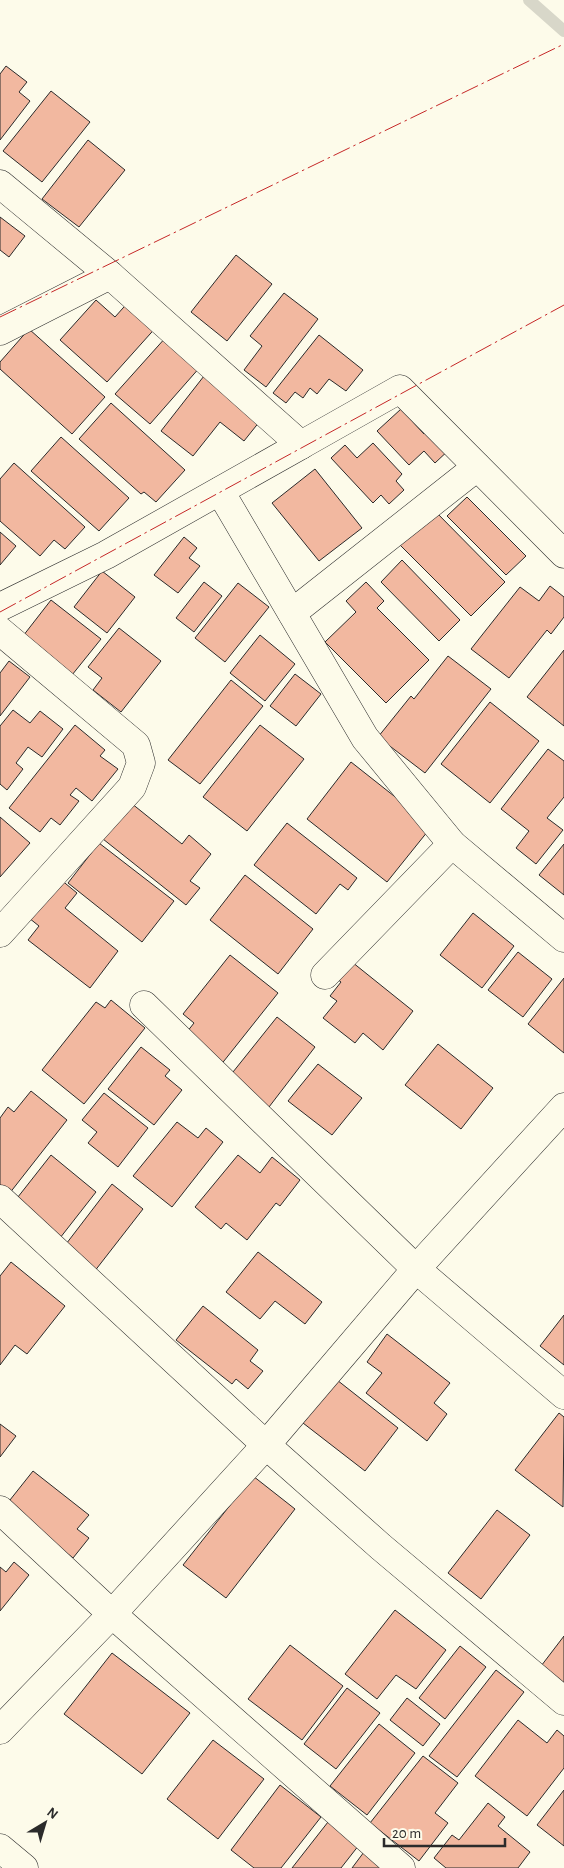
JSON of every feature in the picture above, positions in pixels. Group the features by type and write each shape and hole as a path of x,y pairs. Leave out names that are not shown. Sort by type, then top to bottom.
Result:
{"street":[{"path":"0,184 110,275 300,445"},
{"path":"0,331 110,275"},
{"path":"0,607 106,555 400,389 564,554"},
{"path":"292,613 477,467"},
{"path":"220,491 365,738 452,844 564,938"},
{"path":"0,631 136,745 141,763 132,787 0,933"},
{"path":"324,975 452,844"},
{"path":"144,1005 416,1270 564,1395"},
{"path":"0,1730 112,1614 266,1445 416,1270 564,1107"},
{"path":"0,1199 266,1445 381,1547 564,1701"},
{"path":"0,1510 112,1614 401,1868"},
{"path":"0,1848 24,1868"}],"building":[{"path":"6,66 27,82 19,92 30,101 0,140 0,74"},
{"path":"51,91 90,122 42,182 3,151"},
{"path":"88,140 125,170 79,227 42,199"},
{"path":"0,217 25,236 9,257 0,250"},
{"path":"236,255 272,284 227,341 191,312"},
{"path":"284,293 318,319 266,387 244,370 262,346 250,336"},
{"path":"131,299 159,324 107,382 60,340 96,300 115,317"},
{"path":"29,329 105,397 72,434 0,369 0,362"},
{"path":"319,335 363,370 346,391 329,379 317,394 310,388 303,398 295,392 286,403 273,393"},
{"path":"167,336 201,366 150,424 115,394"},
{"path":"204,376 260,421 244,441 220,422 193,456 161,431"},
{"path":"111,403 185,470 156,502 144,492 141,494 79,439"},
{"path":"401,409 424,434 432,426 452,447 435,463 424,451 409,465 377,431"},
{"path":"61,437 129,498 99,531 31,471"},
{"path":"373,443 402,474 396,481 404,490 389,504 381,495 373,503 331,458 345,445 357,458"},
{"path":"14,463 85,527 65,549 54,540 40,556 0,521 0,479"},
{"path":"315,469 362,528 319,561 272,503"},
{"path":"467,497 526,556 506,575 447,516"},
{"path":"433,509 505,582 471,616 399,544"},
{"path":"0,532 16,546 0,565"},
{"path":"184,537 197,548 189,558 200,566 178,593 154,575"},
{"path":"402,560 460,620 439,641 381,582"},
{"path":"102,571 135,597 107,633 74,607"},
{"path":"204,582 222,596 194,632 176,618"},
{"path":"366,582 384,601 377,608 429,660 386,703 325,642 356,612 346,601"},
{"path":"238,583 269,607 225,662 195,638"},
{"path":"550,586 564,597 564,617 551,634 547,630 509,678 471,649 520,587 539,601"},
{"path":"51,600 101,639 72,675 23,636"},
{"path":"119,628 161,661 121,712 93,690 102,678 88,667"},
{"path":"260,635 295,664 265,701 230,673"},
{"path":"564,650 564,726 527,697"},
{"path":"448,656 491,689 425,773 378,737 411,696 414,699"},
{"path":"9,661 30,677 0,716 0,673"},
{"path":"295,674 321,694 296,726 270,706"},
{"path":"231,680 263,706 200,784 168,760"},
{"path":"490,702 539,741 490,803 441,764"},
{"path":"13,710 30,723 40,711 63,729 42,757 28,747 16,763 23,769 7,790 0,784 0,726"},
{"path":"75,725 105,750 100,756 118,769 92,801 76,788 70,795 79,801 60,825 51,818 40,832 9,808"},
{"path":"260,725 304,759 247,831 203,797"},
{"path":"548,749 564,761 564,797 547,818 563,830 536,864 516,848 529,831 501,809"},
{"path":"351,762 432,826 387,882 307,819"},
{"path":"131,803 182,844 189,835 211,854 190,881 200,888 186,905 103,839"},
{"path":"0,817 30,843 0,877"},
{"path":"287,823 357,878 348,890 340,884 316,914 254,865"},
{"path":"99,843 174,901 142,942 68,883"},
{"path":"564,844 564,895 539,875"},
{"path":"245,875 313,929 278,974 210,920"},
{"path":"60,879 77,893 65,908 118,951 90,988 28,940 39,926 29,918"},
{"path":"473,913 514,946 482,988 440,955"},
{"path":"518,952 552,979 523,1017 488,990"},
{"path":"230,955 278,993 220,1066 183,1037 194,1023 183,1014"},
{"path":"347,958 413,1011 383,1050 363,1033 355,1043 323,1018 337,1001 330,996 341,982 333,976"},
{"path":"564,978 564,1053 528,1024"},
{"path":"111,1000 145,1028 84,1104 42,1070 96,1002 105,1008"},
{"path":"277,1017 315,1047 269,1107 229,1077"},
{"path":"438,1044 493,1088 461,1129 405,1085"},
{"path":"141,1047 170,1070 165,1076 182,1090 154,1125 108,1089"},
{"path":"318,1064 362,1098 332,1135 288,1101"},
{"path":"31,1091 67,1120 9,1194 0,1187 0,1118 8,1107 14,1112"},
{"path":"104,1093 148,1128 118,1167 88,1143 97,1132 82,1120"},
{"path":"177,1122 198,1138 206,1128 223,1142 172,1207 133,1176"},
{"path":"51,1155 96,1192 60,1238 14,1202"},
{"path":"238,1155 260,1173 272,1157 300,1180 280,1206 276,1203 247,1240 226,1223 221,1229 195,1207"},
{"path":"112,1184 143,1209 94,1272 63,1248"},
{"path":"258,1252 322,1302 305,1324 275,1301 260,1319 226,1292"},
{"path":"11,1262 65,1306 27,1354 15,1345 0,1365 0,1276"},
{"path":"203,1306 258,1350 250,1361 263,1371 248,1389 236,1379 232,1384 176,1340"},
{"path":"564,1315 564,1365 540,1346"},
{"path":"387,1334 450,1383 434,1403 447,1414 427,1441 366,1393 382,1373 367,1362"},
{"path":"337,1380 398,1428 365,1471 303,1423"},
{"path":"559,1413 564,1417 563,1507 515,1470"},
{"path":"0,1424 16,1436 0,1457"},
{"path":"33,1471 89,1515 77,1529 89,1538 73,1558 6,1505"},
{"path":"253,1476 295,1509 226,1598 183,1565"},
{"path":"497,1510 530,1535 481,1599 448,1573"},
{"path":"14,1562 29,1575 0,1611 0,1567 6,1572"},
{"path":"395,1610 446,1650 416,1689 396,1675 377,1699 345,1674"},
{"path":"564,1636 564,1690 538,1670"},
{"path":"290,1645 343,1686 302,1740 248,1699"},
{"path":"460,1646 486,1667 445,1719 419,1698"},
{"path":"112,1653 190,1713 142,1774 64,1714"},
{"path":"496,1670 524,1692 457,1777 429,1756"},
{"path":"347,1688 380,1713 336,1769 304,1744"},
{"path":"407,1698 440,1724 423,1746 390,1720"},
{"path":"518,1720 547,1743 557,1730 564,1736 564,1768 527,1816 475,1776"},
{"path":"379,1724 415,1753 367,1815 330,1786"},
{"path":"213,1740 264,1779 218,1839 167,1799"},
{"path":"423,1756 458,1783 435,1813 448,1823 419,1861 370,1823"},
{"path":"280,1785 321,1817 281,1868 254,1868 231,1850"},
{"path":"564,1790 564,1846 537,1825"},
{"path":"488,1803 505,1817 498,1826 530,1852 518,1868 446,1868 434,1858 452,1835 459,1840"},
{"path":"328,1822 359,1845 341,1868 292,1868"},
{"path":"367,1848 393,1868 352,1868"}],"waterway":[{"path":"529,0 564,31"}],"power":[{"path":"0,317 564,44"},
{"path":"0,612 564,305"}]}
